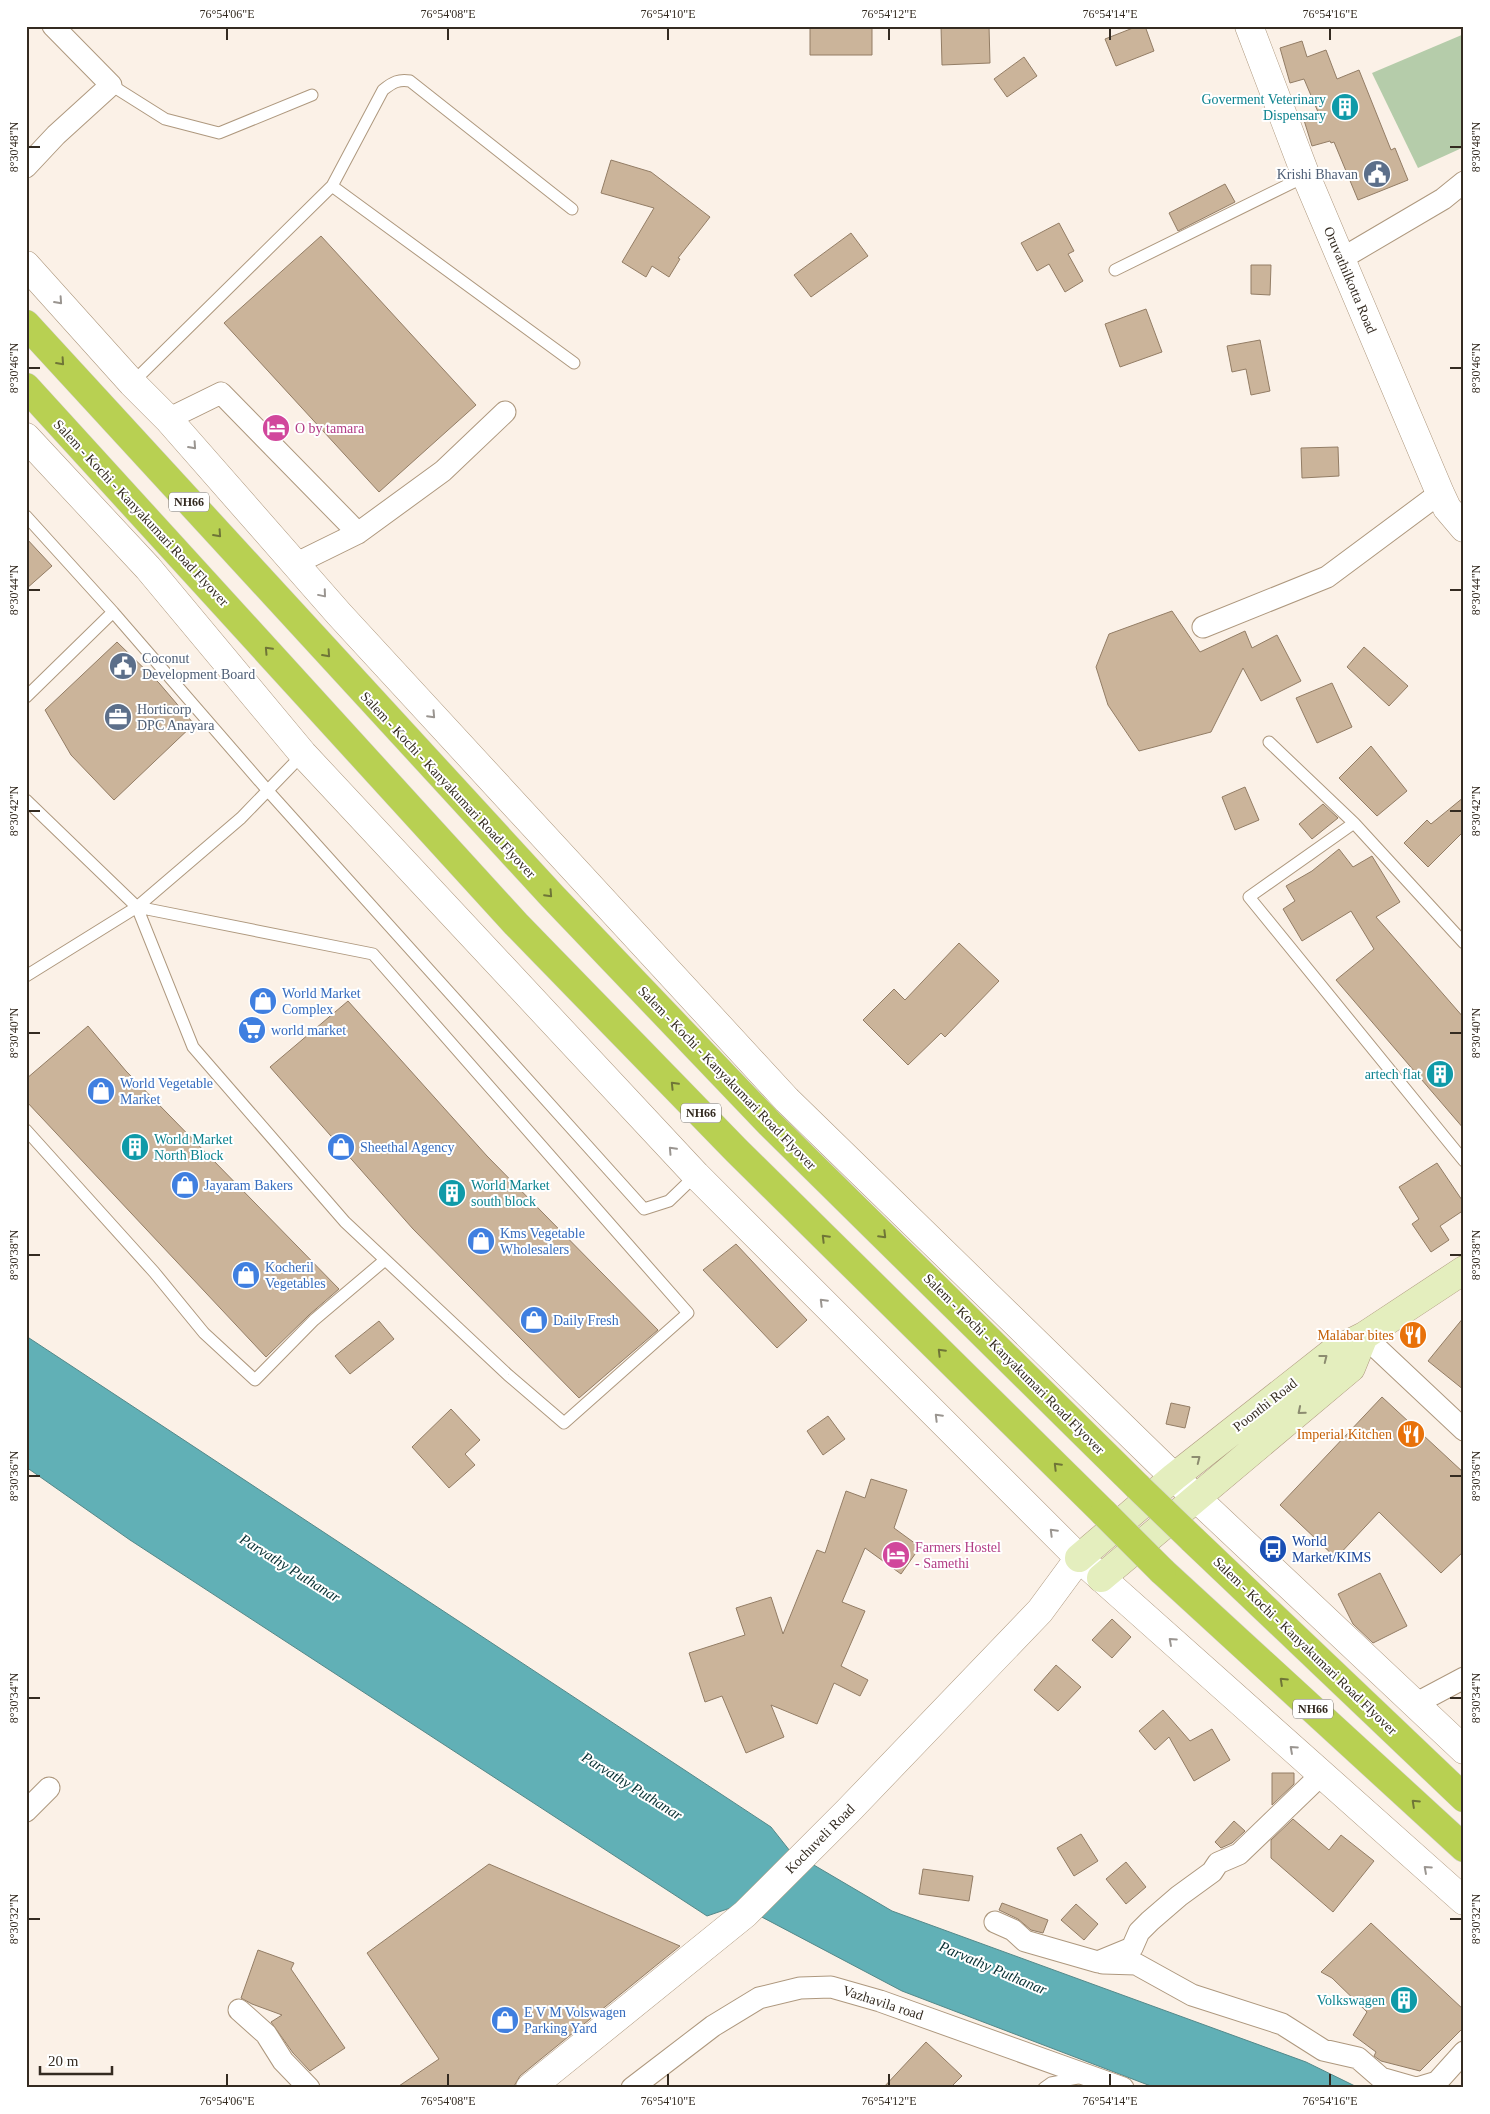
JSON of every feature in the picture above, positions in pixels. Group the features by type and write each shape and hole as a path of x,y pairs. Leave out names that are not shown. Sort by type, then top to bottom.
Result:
{"highway":[{"name":"Salem - Kochi - Kanyakumari Road Flyover","path":"26,324 566,912 770,1124 1138,1487 1464,1798"},
{"name":"Salem - Kochi - Kanyakumari Road Flyover","path":"26,388 516,924 737,1151 1162,1571 1464,1848"}],"main road":[{"name":"Poonthi Road","path":"1079,1558 1174,1477 1334,1350 1364,1336 1464,1270"},
{"path":"1101,1578 1351,1368 1364,1336"}],"street":[{"path":"26,168 56,135 111,85 53,26"},
{"name":"Oruvathilkotta Road","path":"1249,26 1306,176 1440,493 1447,508 1464,528"},
{"path":"1341,259 1443,199 1464,182"},
{"path":"26,265 132,383 168,418 339,614 787,1100 1174,1477 1464,1750"},
{"path":"168,418 221,393 358,533"},
{"path":"296,563 358,533 443,471 505,412"},
{"path":"26,437 148,568 303,754 696,1175 1079,1558 1464,1901"},
{"path":"1203,627 1327,577 1440,493"},
{"path":"1364,1336 1464,1430"},
{"name":"Kochuveli Road","path":"530,2088 745,1914 1040,1611 1079,1558"},
{"path":"1040,1611 1101,1578"},
{"path":"1415,1704 1464,1678"},
{"path":"1098,1962 1132,1948 1139,1932 1150,1921 1179,1896 1212,1872 1218,1862 1239,1854 1322,1774"},
{"path":"26,1811 49,1788"},
{"path":"995,1922 1013,1930 1025,1941 1098,1962 1136,1964 1192,1995 1282,2024 1323,2050 1358,2058 1381,2078 1416,2088 1437,2082 1464,2052"},
{"name":"Vazhavila road","path":"632,2088 713,2026 759,1998 800,1988 823,1987 852,1991 880,2000 1123,2088"},
{"path":"238,2010 266,2034 283,2061 309,2088"}],"lane":[{"path":"132,383 332,186 384,90 402,79 410,81 420,88 572,209"},
{"path":"111,85 165,119 219,133 312,96"},
{"path":"1115,270 1306,176"},
{"path":"332,186 574,363"},
{"path":"26,516 113,612 269,792 644,1208 669,1201 696,1175"},
{"path":"26,697 113,612"},
{"path":"1269,742 1354,823 1464,943"},
{"path":"26,976 136,907 228,830 269,792 303,754"},
{"path":"26,800 136,907 193,1047 344,1222 508,1375 564,1424 688,1313 373,954 136,907"},
{"path":"1354,823 1249,898 1464,1161"},
{"path":"26,1130 142,1258 204,1332 255,1380 314,1320 386,1260"},
{"path":"1044,2088 1051,2083 1089,2076"}],"green space":[{"path":"1464,34 1464,147 1418,168 1372,73"}],"water":[{"name":"Parvathy Puthanar","path":"26,1336 771,1827 790,1851 892,1911 1306,2062 1359,2088 1156,2088 902,1991 739,1905 707,1916 130,1540 26,1467"}],"building":[{"path":"810,26 872,26 872,55 810,55"},
{"path":"941,26 989,26 990,63 942,65"},
{"path":"1138,26 1145,26 1154,51 1116,66 1105,39"},
{"path":"1302,41 1307,57 1326,50 1337,79 1359,70 1391,150 1395,148 1408,180 1358,200 1334,142 1331,143 1330,141 1312,146 1303,117 1318,112 1304,79 1290,83 1280,48"},
{"path":"1024,57 1037,76 1007,97 994,79"},
{"path":"611,160 651,172 710,217 678,258 680,259 669,277 652,266 646,277 622,262 654,208 601,193"},
{"path":"1225,184 1235,202 1178,231 1169,213"},
{"path":"1059,223 1074,251 1068,254 1083,281 1065,292 1049,264 1037,271 1021,243"},
{"path":"851,233 868,256 811,297 794,275"},
{"path":"321,236 476,405 379,492 224,323"},
{"path":"1251,265 1271,265 1270,295 1251,294"},
{"path":"1146,309 1162,352 1120,367 1105,324"},
{"path":"1260,340 1270,391 1251,395 1246,369 1232,372 1227,346"},
{"path":"1338,447 1339,476 1302,478 1301,448"},
{"path":"26,538 52,566 26,589"},
{"path":"1172,611 1200,652 1245,631 1252,648 1277,635 1301,681 1261,701 1243,668 1211,732 1139,751 1108,705 1096,667 1109,634"},
{"name":"Horticorp DPC Anayara","path":"117,642 159,683 194,724 114,800 71,755 45,710"},
{"path":"1364,647 1408,686 1389,706 1347,667"},
{"path":"1332,683 1352,727 1317,743 1296,698"},
{"path":"1371,746 1407,791 1377,816 1339,778"},
{"path":"1245,787 1259,820 1235,830 1222,797"},
{"path":"1464,797 1464,831 1428,867 1404,843 1427,820 1431,824"},
{"path":"1323,804 1338,818 1312,839 1299,824"},
{"name":"artech flat","path":"1339,849 1353,867 1372,856 1400,902 1376,917 1464,1018 1464,1129 1336,980 1374,949 1351,911 1302,941 1283,909 1295,901 1286,886 1312,871"},
{"path":"959,943 999,981 945,1037 941,1033 908,1065 863,1020 894,989 905,1000"},
{"name":"World Market south block","path":"348,1001 487,1156 658,1330 579,1398 413,1229 270,1067"},
{"name":"World Market North Block","path":"88,1026 126,1071 339,1289 266,1357 26,1101 26,1079"},
{"path":"1437,1163 1464,1203 1464,1210 1440,1226 1449,1240 1431,1252 1412,1224 1419,1219 1399,1187"},
{"path":"736,1244 807,1320 777,1348 703,1270"},
{"path":"1464,1317 1464,1390 1428,1361"},
{"path":"379,1321 394,1339 350,1374 335,1356"},
{"path":"1382,1397 1464,1473 1464,1551 1441,1573 1379,1512 1336,1558 1280,1505"},
{"path":"1171,1403 1190,1407 1185,1428 1166,1424"},
{"path":"451,1409 480,1440 465,1454 475,1465 449,1488 412,1447"},
{"path":"828,1416 845,1439 823,1455 807,1431"},
{"path":"871,1479 907,1490 894,1528 920,1547 901,1574 865,1548 842,1602 865,1611 841,1666 868,1680 860,1696 834,1683 817,1724 771,1705 784,1737 746,1753 722,1696 705,1702 689,1653 745,1635 736,1608 771,1597 783,1634 817,1550 825,1553 846,1491 865,1498"},
{"path":"1380,1573 1407,1626 1373,1643 1353,1624 1338,1594"},
{"path":"1112,1619 1131,1637 1112,1658 1092,1640"},
{"path":"1056,1665 1081,1687 1058,1711 1034,1690"},
{"path":"1163,1710 1190,1741 1212,1729 1230,1760 1194,1781 1169,1737 1155,1750 1139,1731"},
{"path":"1272,1773 1294,1773 1294,1784 1272,1805"},
{"path":"1293,1819 1329,1850 1341,1835 1374,1861 1333,1912 1271,1858 1271,1840"},
{"path":"1234,1821 1245,1831 1232,1843 1221,1848 1215,1842"},
{"path":"1081,1834 1098,1861 1074,1876 1057,1848"},
{"path":"1126,1862 1146,1887 1126,1904 1106,1879"},
{"name":"E V M Volswagen Parking Yard","path":"489,1864 680,1946 520,2076 513,2088 396,2088 439,2059 367,1953"},
{"path":"923,1869 973,1876 969,1901 919,1894"},
{"path":"1002,1903 1048,1920 1043,1933 1031,1930 1018,1919 999,1910"},
{"path":"1076,1904 1098,1924 1084,1940 1061,1920"},
{"name":"Volkswagen","path":"1371,1923 1464,2010 1464,2027 1420,2071 1381,2061 1374,2056 1376,2052 1353,2035 1367,2012 1332,1978 1321,1972"},
{"path":"258,1950 294,1963 291,1969 345,2048 310,2071 293,2053 271,2022 282,2015 241,1998"},
{"path":"926,2042 962,2076 950,2088 883,2088"}],"place":[{"name":"Goverment Veterinary Dispensary","path":"1345,107"},
{"name":"Krishi Bhavan","path":"1377,174"},
{"name":"O by tamara","path":"276,428"},
{"name":"Coconut Development Board","path":"123,666"},
{"name":"Horticorp DPC Anayara","path":"118,717"},
{"name":"World Market Complex","path":"263,1001"},
{"name":"world market","path":"252,1030"},
{"name":"artech flat","path":"1440,1074"},
{"name":"World Vegetable Market","path":"101,1091"},
{"name":"World Market North Block","path":"135,1147"},
{"name":"Sheethal Agency","path":"341,1147"},
{"name":"Jayaram Bakers","path":"185,1185"},
{"name":"World Market south block","path":"452,1193"},
{"name":"Kms Vegetable Wholesalers","path":"481,1241"},
{"name":"Kocheril Vegetables","path":"246,1275"},
{"name":"Daily Fresh","path":"534,1320"},
{"name":"Malabar bites","path":"1413,1335"},
{"name":"Imperial Kitchen","path":"1411,1434"},
{"name":"World Market/KIMS","path":"1273,1549"},
{"name":"Farmers Hostel - Samethi","path":"896,1555"},
{"name":"Volkswagen","path":"1404,2000"},
{"name":"E V M Volswagen Parking Yard","path":"505,2020"}]}
